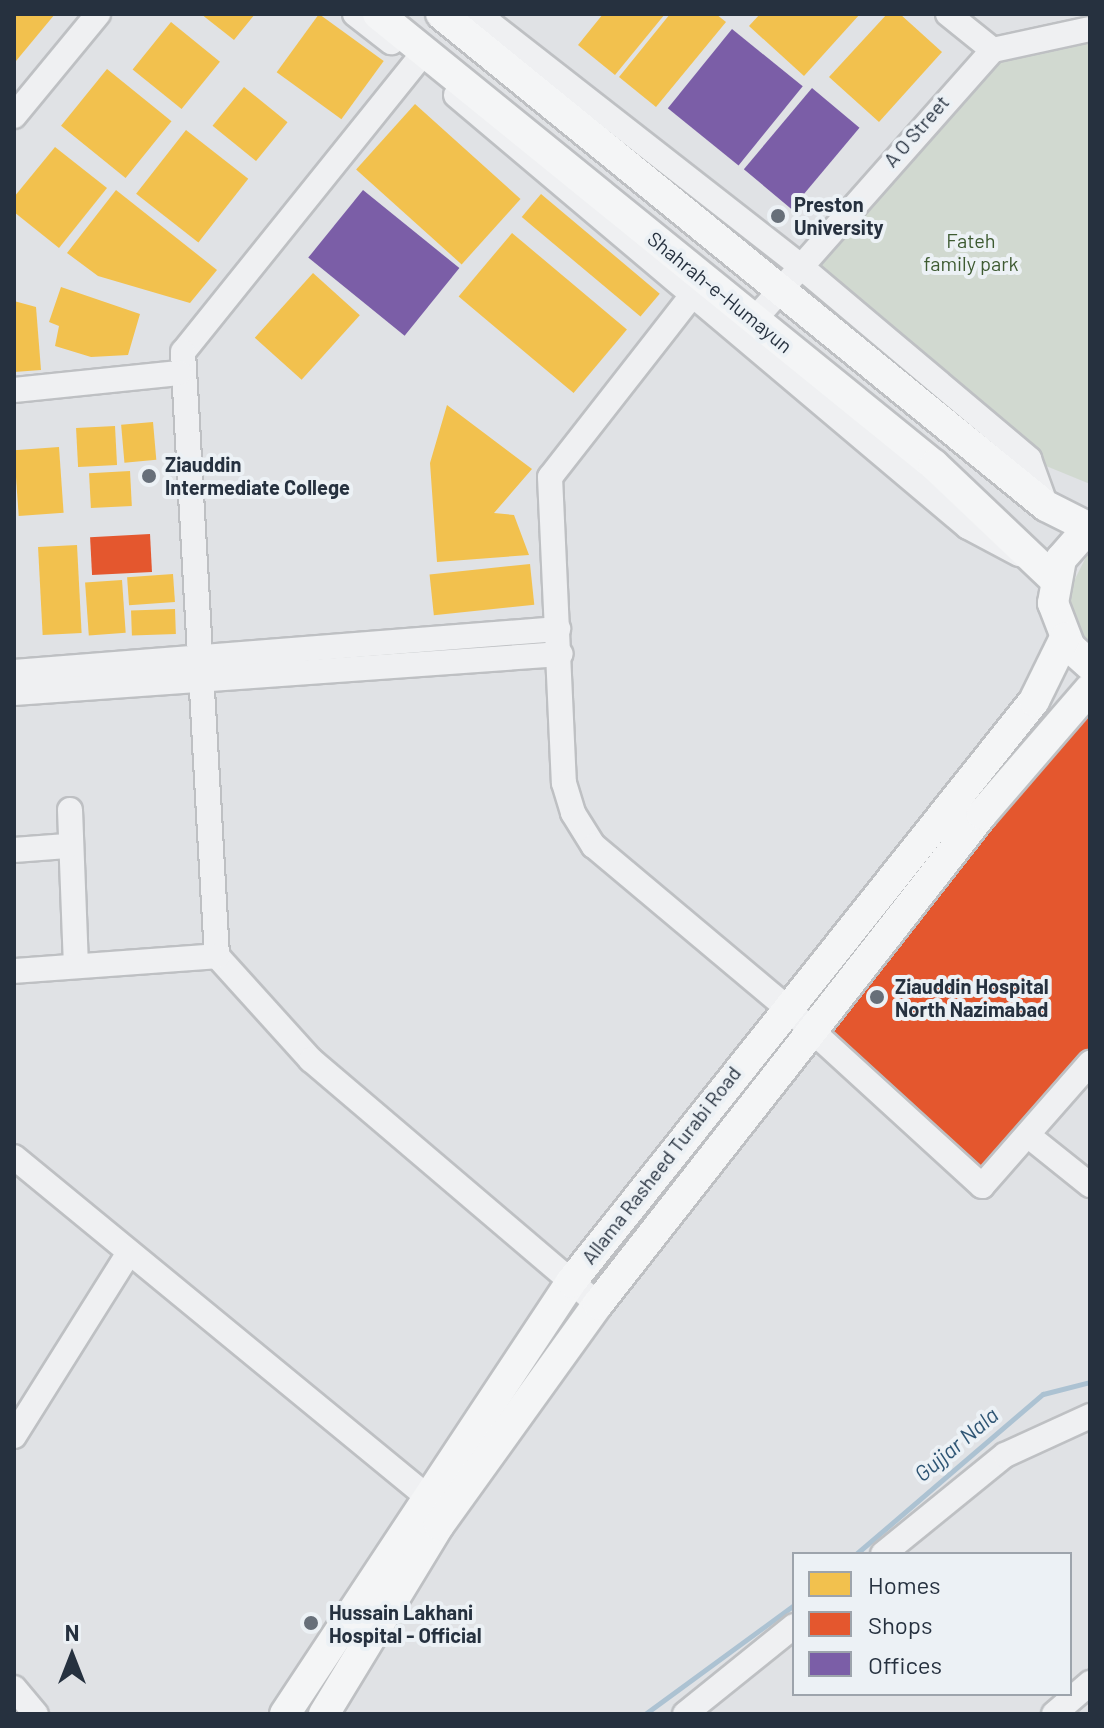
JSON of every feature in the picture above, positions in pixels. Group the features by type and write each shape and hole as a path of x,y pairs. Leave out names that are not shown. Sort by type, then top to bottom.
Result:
{"main road":[{"name":"Shahrah-e-Humayun","path":"378,14 934,465 1044,571"},
{"name":"Shahrah-e-Humayun","path":"446,16 1046,506 1089,526"},
{"path":"1089,526 1044,571 1065,638 1090,665"},
{"name":"Allama Rasheed Turabi Road","path":"324,1714 400,1560 424,1494 571,1282 785,1006 1034,701 1065,638"},
{"name":"Allama Rasheed Turabi Road","path":"285,1714 400,1560 494,1450 598,1304 813,1030 1090,689"},
{"path":"467,1432 494,1450"}],"street":[{"path":"18,102 98,14"},
{"path":"355,14 417,61 690,298 968,527 1044,571"},
{"path":"478,14 799,265 1029,459 1046,506"},
{"path":"948,14 993,50 1090,29"},
{"name":"A O Street","path":"754,320 799,265 993,50"},
{"path":"417,61 193,334 179,373 204,683 217,956 311,1060 598,1304"},
{"path":"690,298 550,477 560,641 564,783 580,824 627,875 813,1030 982,1186 1030,1137 1090,1063"},
{"path":"14,390 179,373"},
{"path":"14,672 201,657 560,641"},
{"path":"14,693 204,683 560,641"},
{"path":"70,810 67,846 76,966"},
{"path":"14,850 67,846"},
{"path":"14,971 217,956"},
{"path":"1030,1137 1090,1185"},
{"path":"14,1157 128,1254 424,1494"},
{"path":"14,1436 22,1406 128,1254"},
{"path":"885,1552 998,1460 1090,1416"},
{"path":"685,1714 792,1628"},
{"path":"1054,1714 1090,1683"},
{"path":"14,1688 36,1714"}],"green space":[{"name":"Fateh family park","path":"1090,31 1090,484 1029,459 799,265 993,50"},
{"path":"1090,549 1090,646 1070,612 1069,591"}],"building: Homes":[{"path":"14,14 55,14 16,61 14,59"},
{"path":"201,14 255,14 234,40"},
{"path":"319,14 384,61 341,119 277,72"},
{"path":"603,14 665,14 615,75 578,45"},
{"path":"670,14 716,14 726,22 656,107 619,77"},
{"path":"760,14 860,14 804,76 749,26"},
{"path":"887,14 900,14 942,52 879,122 829,77"},
{"path":"171,22 220,62 182,109 133,69"},
{"path":"107,69 172,121 126,178 61,126"},
{"path":"244,87 288,122 256,161 213,126"},
{"path":"415,104 521,199 462,264 356,169"},
{"path":"186,130 248,179 198,242 136,194"},
{"path":"55,147 107,188 59,248 14,212 14,197"},
{"path":"116,190 217,270 190,303 98,276 67,253"},
{"path":"541,194 660,294 640,317 522,217"},
{"path":"512,233 627,329 574,393 459,297"},
{"path":"313,273 360,315 302,380 255,338"},
{"path":"61,287 140,314 128,355 91,357 55,346 59,326 49,322"},
{"path":"14,301 36,307 41,370 14,372"},
{"path":"447,405 532,469 494,513 514,515 529,555 437,562 430,463"},
{"path":"153,422 156,460 124,463 121,425"},
{"path":"115,426 117,465 78,467 76,428"},
{"path":"59,447 64,513 19,516 14,450"},
{"path":"130,471 132,506 91,508 89,473"},
{"path":"77,545 82,633 43,635 38,547"},
{"path":"530,564 534,605 434,615 430,575"},
{"path":"173,574 175,602 129,605 127,577"},
{"path":"122,580 126,633 89,635 85,583"},
{"path":"175,609 176,634 132,636 131,611"}],"building: Shops":[{"path":"150,534 152,572 92,575 90,537"},
{"path":"1090,692 1090,1061 982,1184 819,1030"}],"building: Offices":[{"path":"732,29 803,86 739,166 668,108"},
{"path":"812,88 859,128 791,209 744,169"},
{"path":"363,190 459,268 405,336 308,258"}],"waterway":[{"name":"Gujjar Nala","path":"858,1552 1043,1394 1090,1382"},
{"name":"Gujjar Nala","path":"645,1714 792,1606"}],"place":[{"name":"Preston University","path":"778,216"},
{"name":"Ziauddin Intermediate College","path":"149,476"},
{"name":"Ziauddin Hospital North Nazimabad","path":"877,997"},
{"name":"Hussain Lakhani Hospital - Official","path":"311,1623"}]}
